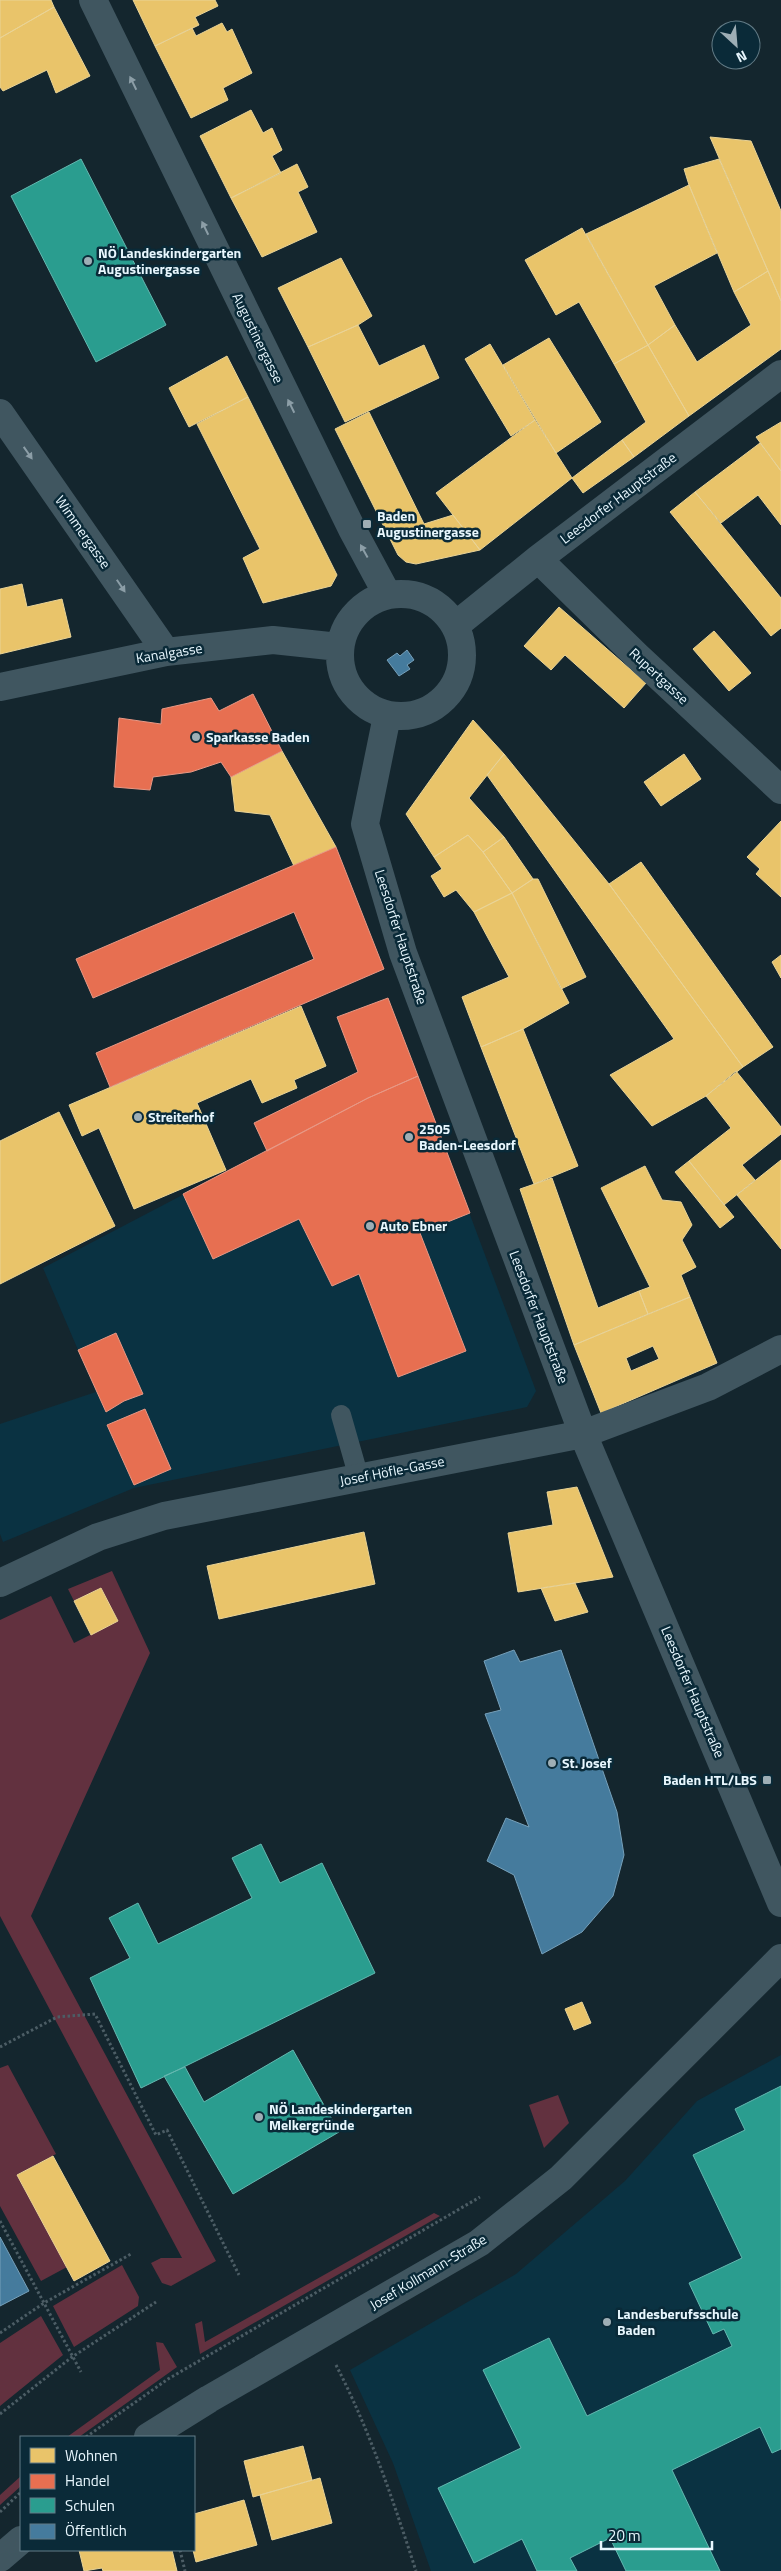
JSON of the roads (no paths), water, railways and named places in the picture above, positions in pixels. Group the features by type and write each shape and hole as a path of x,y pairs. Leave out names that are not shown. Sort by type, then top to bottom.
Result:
{"street":[{"name":"Augustinergasse","path":"93,0 352,529 387,594"},
{"name":"Leesdorfer Hauptstraße","path":"456,625 538,559 781,374"},
{"name":"Wimmergasse","path":"0,413 166,652"},
{"name":"Rupertgasse","path":"538,559 637,656 781,790"},
{"path":"387,594 429,600 456,625 463,652 457,682 425,713 387,716 365,706 345,683 339,647 353,616 387,594"},
{"name":"Kanalgasse","path":"0,687 166,652 273,640 339,647"},
{"name":"Leesdorfer Hauptstraße","path":"387,716 366,824 403,953 583,1434 781,1903"},
{"name":"Josef Höfle-Gasse","path":"0,1583 98,1537 164,1516 583,1434 708,1387 781,1349"},
{"name":"Josef Kollmann-Straße","path":"150,2436 209,2399 479,2243 561,2178 781,1958"},
{"path":"0,2558 20,2541"}],"lane":[{"path":"341,1415 359,1478"}],"place":[{"name":"NÖ Landeskindergarten Augustinergasse","path":"88,261"},
{"name":"Baden Augustinergasse","path":"367,524"},
{"name":"Sparkasse Baden","path":"196,737"},
{"name":"Streiterhof","path":"138,1117"},
{"name":"2505 Baden-Leesdorf","path":"409,1137"},
{"name":"Auto Ebner","path":"370,1226"},
{"name":"St. Josef","path":"552,1763"},
{"name":"Baden HTL/LBS","path":"767,1780"},
{"name":"NÖ Landeskindergarten Melkergründe","path":"259,2117"},
{"name":"Landesberufsschule Baden","path":"607,2322"}]}
